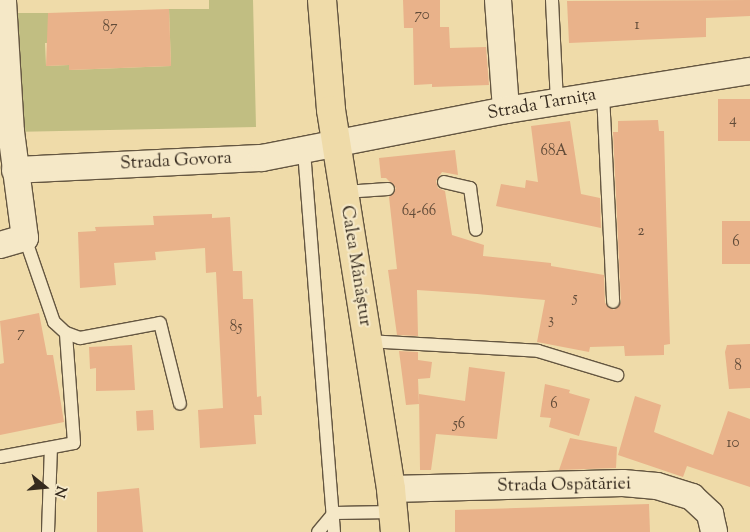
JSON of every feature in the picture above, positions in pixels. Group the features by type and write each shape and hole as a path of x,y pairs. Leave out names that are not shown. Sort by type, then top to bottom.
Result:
{"main road":[{"name":"Calea Mănăștur","path":"322,0 336,144 393,511"}],"street":[{"path":"0,245 25,238 15,170 6,139 3,0"},
{"path":"498,0 506,110"},
{"name":"Strada Tarnița","path":"336,144 506,110 750,71"},
{"name":"Strada Govora","path":"15,170 262,158 336,144"},
{"name":"Strada Ospătăriei","path":"393,511 623,483 656,486 692,497 710,514 714,532"}],"lane":[{"path":"552,0 557,102"},
{"path":"603,94 612,302"},
{"path":"304,151 334,532"},
{"path":"444,182 470,188 476,230"},
{"path":"344,192 388,188"},
{"path":"25,238 54,322 66,333 80,338 160,323 180,404"},
{"path":"0,458 74,443 66,333"},
{"path":"367,341 538,351 617,376"},
{"path":"48,532 51,448"},
{"path":"318,532 334,513 393,511"}],"shaded area":[{"path":"209,0 253,0 256,127 11,132 3,13 48,13 50,43 45,43 46,66 69,65 70,70 171,66 169,9 209,9"}],"building":[{"path":"403,0 440,0 440,27 449,27 450,48 486,47 489,85 432,87 432,84 414,85 413,28 404,28"},
{"path":"750,0 750,16 706,18 706,37 569,43 567,1"},
{"path":"169,9 171,66 69,70 69,65 46,66 48,13"},
{"path":"718,99 750,99 750,141 718,141"},
{"path":"658,120 659,131 664,131 670,344 664,345 664,355 625,356 624,346 590,347 589,352 537,342 545,300 477,294 417,290 418,336 397,335 388,270 397,269 389,197 396,188 386,178 381,178 379,158 455,150 458,175 442,172 436,181 438,188 445,191 452,235 484,245 483,256 551,263 551,266 604,275 605,303 614,310 621,302 613,132 618,132 618,121"},
{"path":"570,121 581,194 600,198 601,228 496,206 501,184 525,188 526,180 538,182 531,126"},
{"path":"212,214 212,218 230,217 233,271 242,271 243,299 253,299 257,397 261,396 262,415 254,415 256,444 200,448 198,410 223,408 216,272 206,273 205,248 155,252 156,260 114,263 116,285 80,288 78,232 96,231 95,227 154,225 153,216"},
{"path":"722,221 750,221 750,264 722,264"},
{"path":"39,313 47,355 53,355 64,422 0,435 0,364 4,363 0,321"},
{"path":"750,344 750,388 729,389 725,352 727,345"},
{"path":"132,345 135,390 96,391 96,368 90,369 89,347"},
{"path":"399,351 418,352 418,360 432,362 430,378 418,379 419,404 406,405"},
{"path":"469,367 505,372 497,439 436,434 431,470 420,470 419,394 465,401"},
{"path":"545,384 570,390 569,393 590,399 579,436 549,427 551,418 540,417"},
{"path":"635,396 661,405 654,432 713,455 728,411 750,419 750,487 687,466 683,477 618,455"},
{"path":"153,410 154,430 137,431 136,411"},
{"path":"570,438 617,447 616,468 559,470"},
{"path":"139,488 143,532 97,532 97,492"},
{"path":"649,504 650,532 455,532 455,510"}]}
